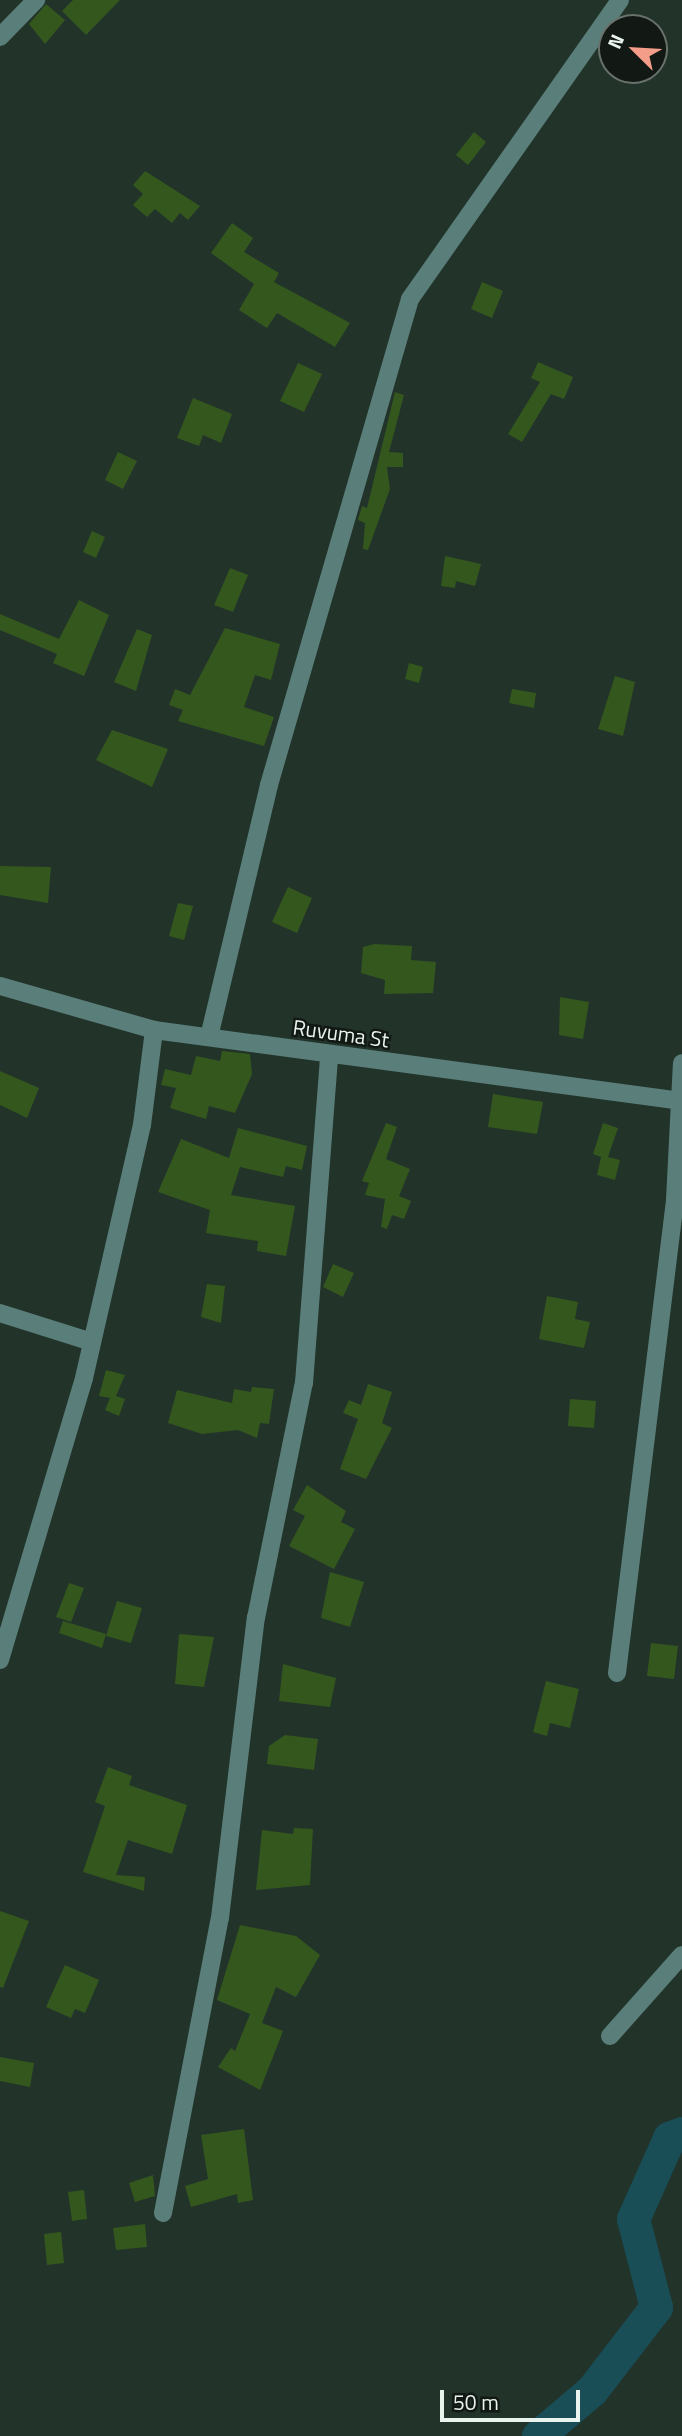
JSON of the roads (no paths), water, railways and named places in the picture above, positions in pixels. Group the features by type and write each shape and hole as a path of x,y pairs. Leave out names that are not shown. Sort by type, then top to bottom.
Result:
{"street":[{"path":"0,37 36,0"},
{"path":"209,1037 269,785 410,299 620,0"},
{"name":"Ruvuma St","path":"0,986 154,1030 680,1100"},
{"path":"0,1660 92,1342 142,1125 154,1030"},
{"path":"163,2213 220,1918 256,1618 304,1383 329,1055"},
{"path":"617,1673 675,1200 682,1063"},
{"path":"0,1313 92,1342"},
{"path":"610,2036 682,1955"}],"waterway":[{"path":"538,2436 592,2390 656,2307 633,2219 669,2138 682,2133"}]}
